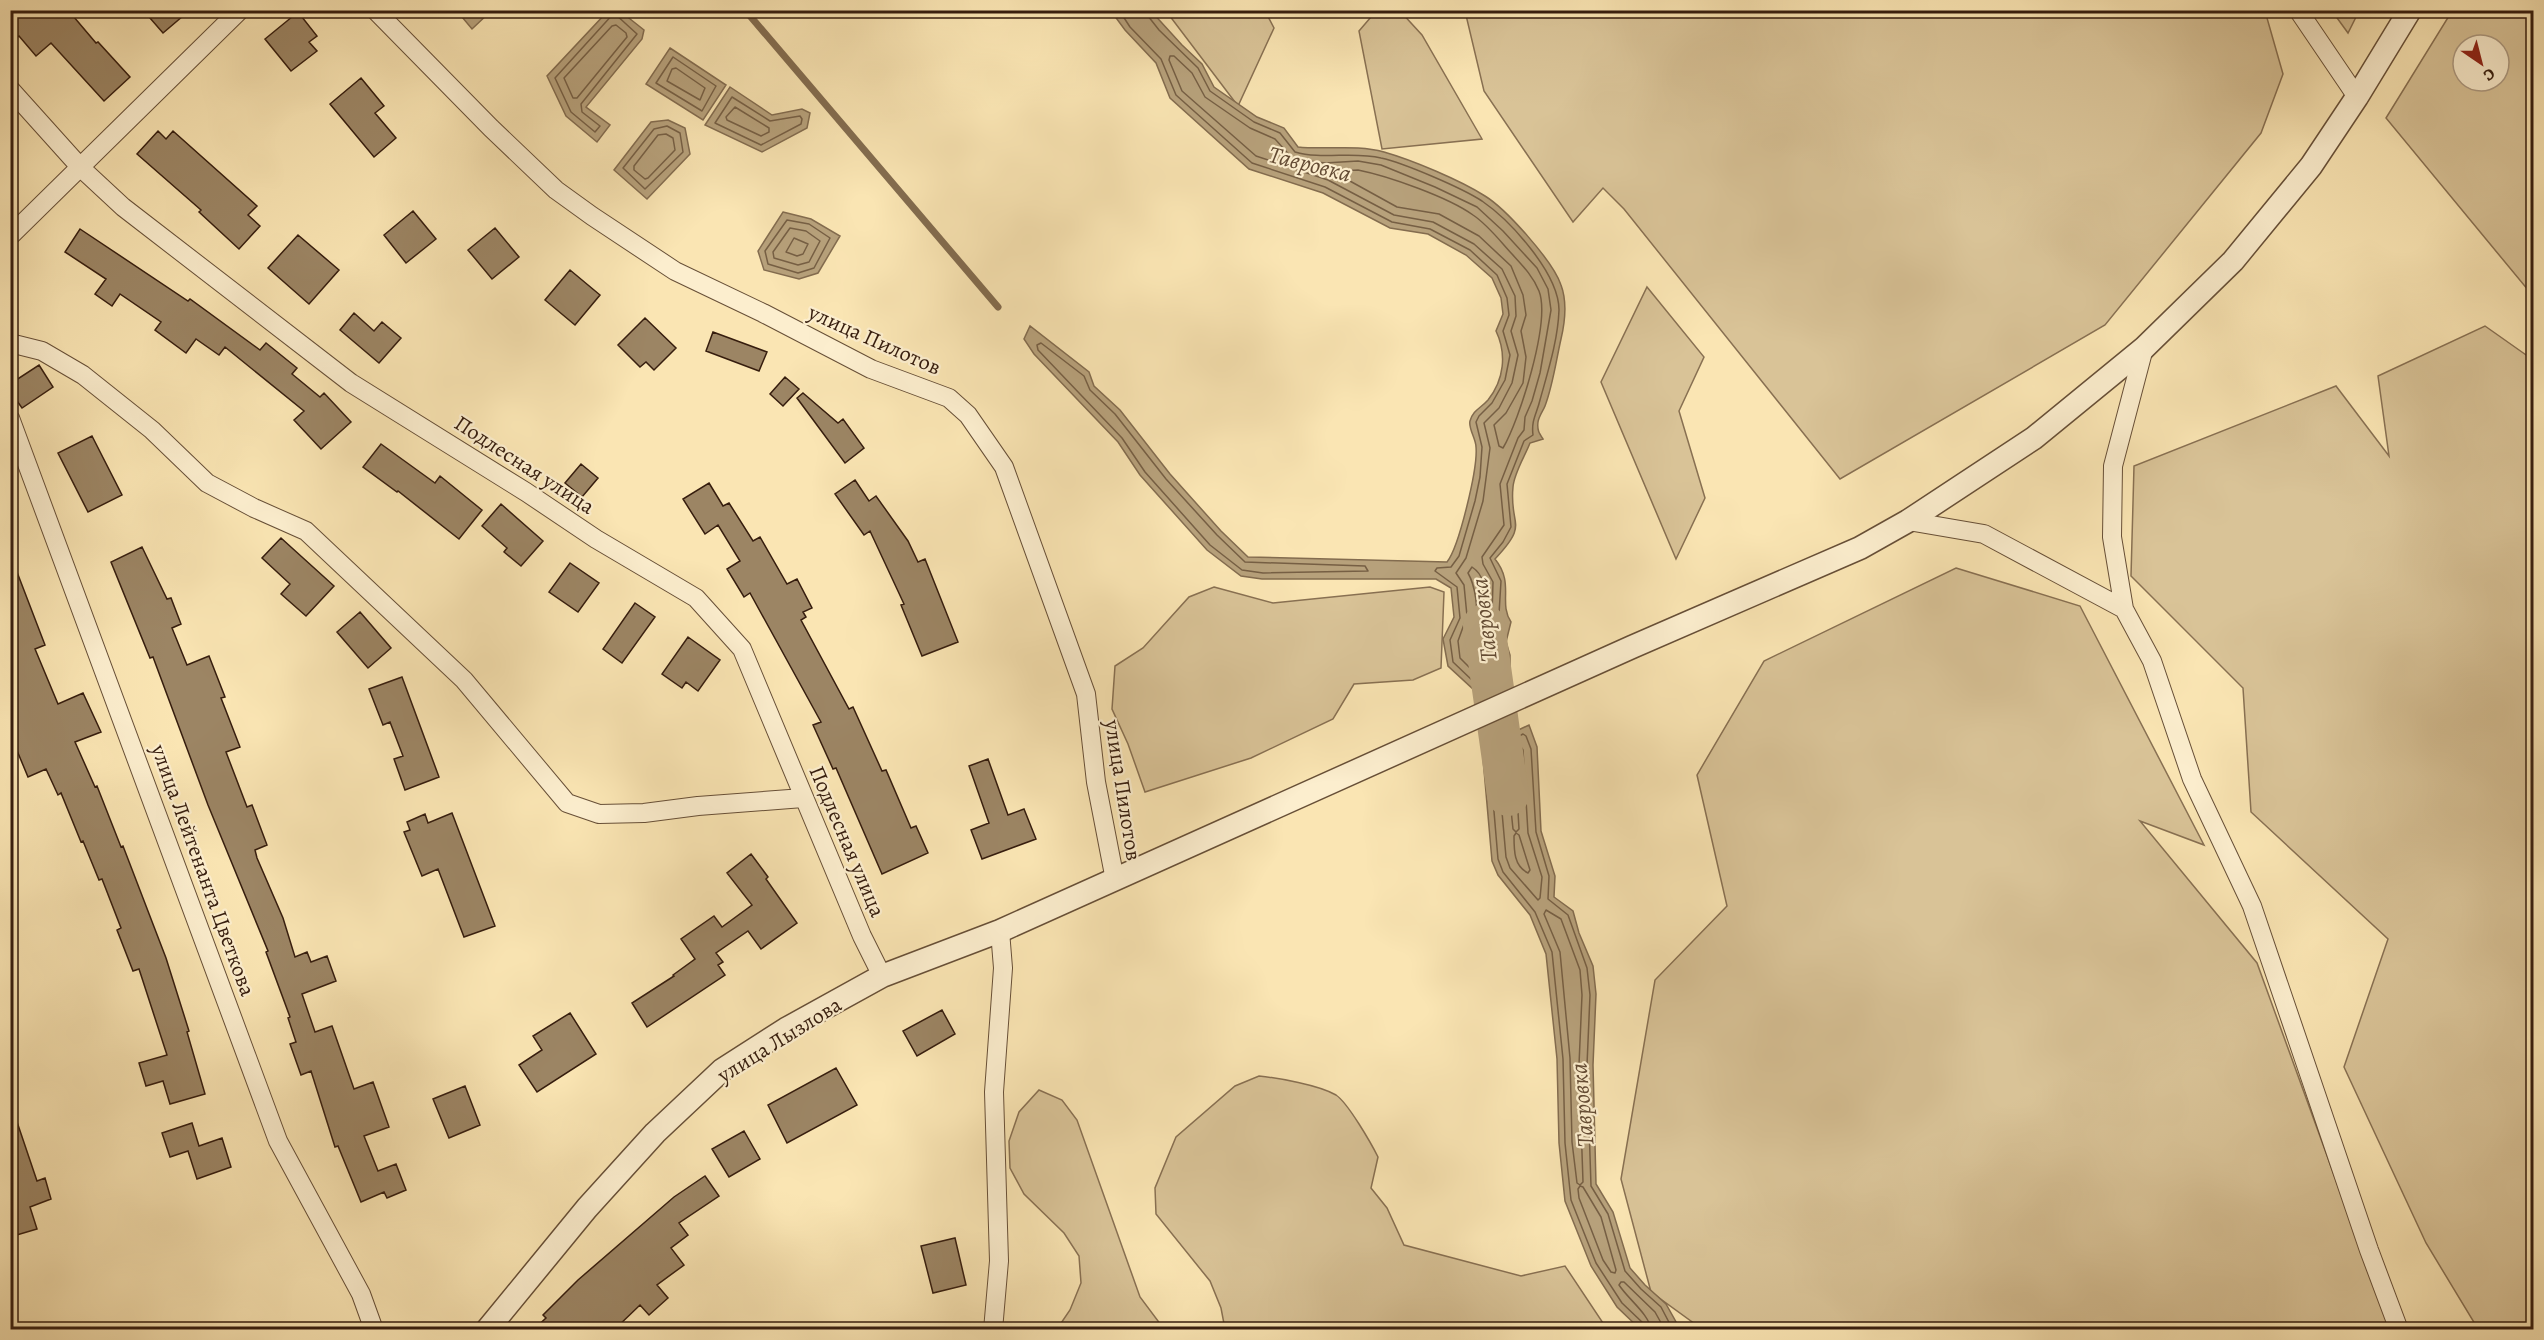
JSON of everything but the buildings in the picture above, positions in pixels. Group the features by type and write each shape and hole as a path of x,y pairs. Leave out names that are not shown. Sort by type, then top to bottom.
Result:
{"street":[{"path":"10,236 240,10"},
{"name":"улица Пилотов","path":"375,10 491,128 556,190 592,216 675,271 871,369 949,398 968,415 1004,466 1086,694 1096,782 1115,880"},
{"path":"2298,10 2357,97"},
{"name":"улица Лызлова","path":"487,1329 587,1208 655,1133 722,1070 786,1029 882,976 1000,931 1354,774 1632,647 1860,548 1908,521 2034,438 2144,348 2233,261 2311,166 2357,97 2410,10"},
{"name":"Подлесная улица","path":"10,88 81,168 123,207 351,383 526,492 596,539 696,598 742,649 862,936 882,976"},
{"path":"10,343 42,351 83,375 152,430 207,483 254,508 306,531 464,680 567,803 599,814 632,814 803,798"},
{"path":"2144,348 2113,466 2112,537 2124,609 2152,662 2192,779 2252,906 2399,1329"},
{"name":"улица Лейтенанта Цветкова","path":"10,418 278,1141 361,1294 374,1329"},
{"path":"1908,521 1984,534 2124,609"},
{"path":"993,1329 999,1261 994,1092 1003,968 1000,931"}],"shaded area":[{"path":"1377,10 1400,11 1422,35 1482,139 1382,149 1359,31"},
{"path":"1166,11 1265,11 1274,28 1238,106"},
{"path":"1465,11 2265,11 2283,74 2261,133 2105,325 1840,479 1624,209 1603,188 1573,222 1484,91"},
{"path":"2332,11 2359,11 2348,33"},
{"path":"2452,11 2533,11 2533,296 2386,118"},
{"path":"1647,287 1704,357 1679,411 1705,498 1676,559 1601,382"},
{"path":"2533,323 2533,1329 2478,1329 2426,1243 2344,1067 2388,939 2251,812 2243,688 2131,576 2134,466 2336,386 2389,456 2378,376 2485,326 2529,357"},
{"path":"1956,568 2080,606 2204,845 2140,821 2257,963 2390,1329 1702,1329 1651,1292 1621,1179 1655,980 1727,906 1697,775 1764,661"},
{"path":"1214,587 1273,603 1430,587 1444,592 1441,668 1413,680 1354,684 1333,719 1251,758 1145,792 1128,744 1112,709 1115,666 1143,648 1189,597"},
{"path":"1259,1076 1309,1085 1329,1091 1341,1099 1378,1157 1371,1188 1387,1208 1404,1245 1521,1276 1565,1266 1607,1329 1225,1329 1221,1308 1210,1281 1156,1214 1155,1188 1176,1137 1235,1086"},
{"path":"1039,1090 1062,1100 1077,1120 1140,1297 1164,1329 1057,1329 1070,1310 1081,1283 1079,1256 1064,1233 1024,1194 1010,1168 1009,1141 1019,1112"}],"water":[{"path":"457,11 491,11 472,29"},
{"path":"620,11 644,30 642,39 586,107 610,125 597,142 566,116 547,76 606,13"},
{"path":"1111,11 1151,11 1202,64 1214,87 1257,117 1284,128 1298,147 1363,148 1384,152 1463,183 1494,203 1516,224 1549,263 1561,285 1565,305 1550,390 1538,422 1543,439 1530,443 1518,470 1513,487 1515,531 1506,547 1495,559 1504,577 1507,615 1511,622 1506,642 1510,655 1510,673 1473,689 1448,666 1443,639 1454,617 1451,588 1436,579 1262,579 1241,576 1207,550 1140,475 1118,442 1034,354 1024,339 1030,326 1089,372 1094,386 1120,410 1170,474 1221,531 1248,557 1447,562 1452,554 1462,525 1474,472 1476,447 1470,427 1471,417 1488,400 1498,384 1502,367 1502,349 1496,331 1503,314 1501,298 1492,278 1466,255 1428,234 1390,228 1323,193 1249,169 1170,98 1156,63 1125,30"},
{"path":"670,48 726,85 703,120 646,84"},
{"path":"730,87 772,115 802,109 810,113 807,128 762,152 705,125"},
{"path":"668,120 685,128 690,154 647,199 614,170 651,122"},
{"path":"783,212 811,219 840,236 818,273 799,279 764,270 758,251"},
{"path":"1529,725 1537,747 1541,831 1555,876 1554,897 1573,911 1579,933 1593,966 1596,994 1593,1065 1596,1184 1613,1212 1630,1268 1666,1304 1680,1329 1640,1329 1617,1307 1591,1266 1565,1201 1559,1143 1557,1059 1546,954 1530,915 1498,875 1492,861 1482,747"}],"waterway":[{"path":"745,10 998,307"},
{"name":"Тавровка","path":"1484,625 1508,795"}]}
